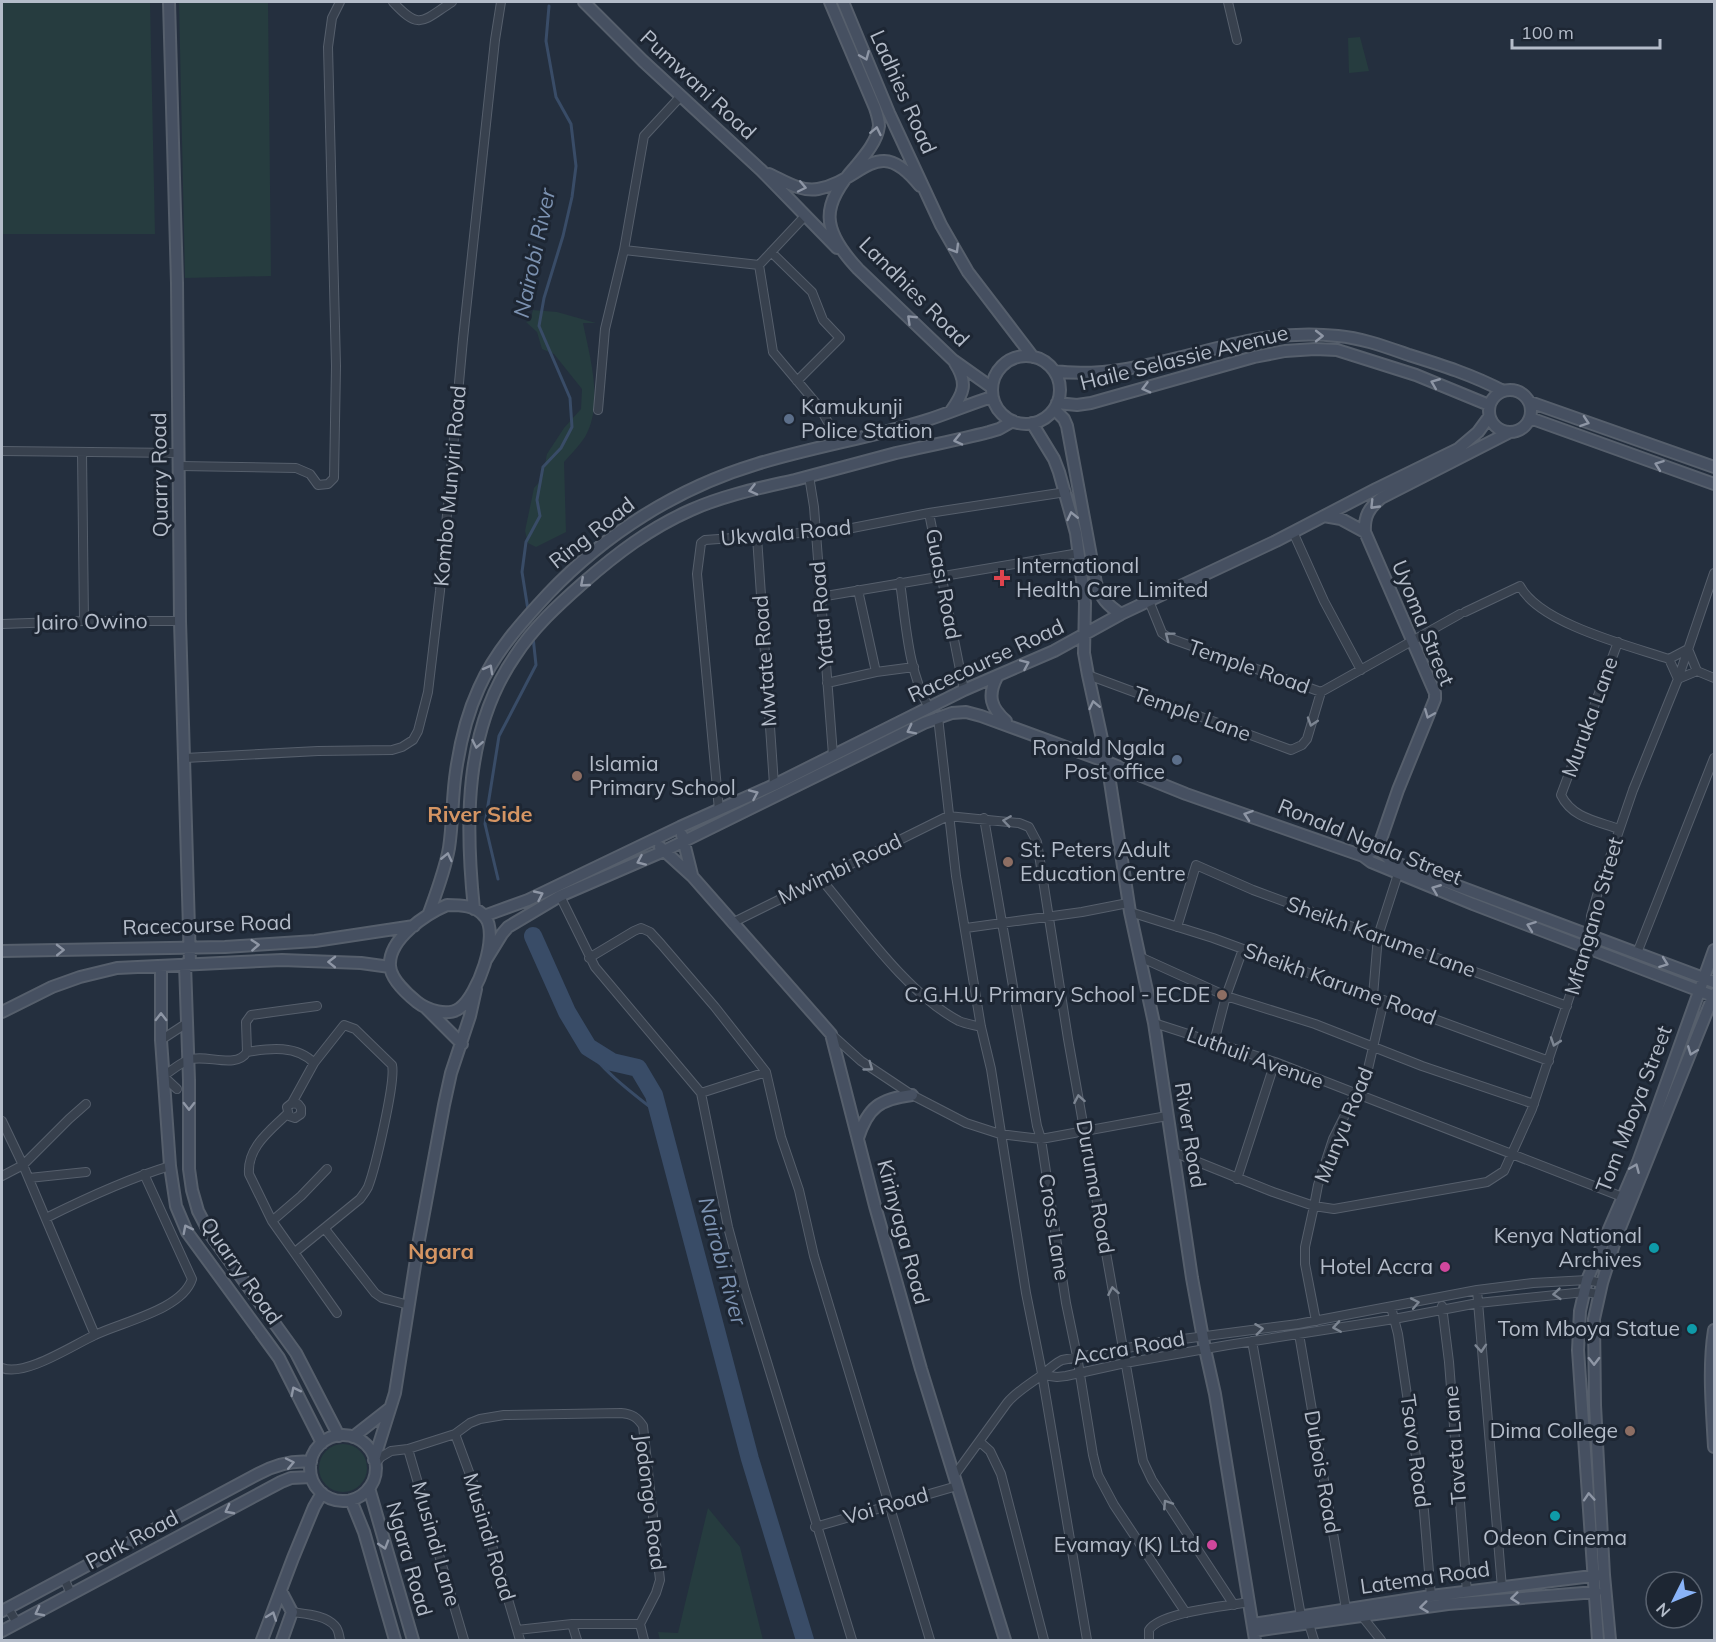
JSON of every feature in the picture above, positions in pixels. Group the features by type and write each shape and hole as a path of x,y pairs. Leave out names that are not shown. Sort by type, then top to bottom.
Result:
{"main road":[{"name":"Quarry Road","path":"169,2 177,283 180,621 188,947 189,1169 198,1211 210,1234 296,1353 339,1436"},
{"name":"Pumwani Road","path":"584,2 643,62 761,170"},
{"name":"Landhies Road","path":"830,2 875,108 879,124 876,138 870,148 844,179 833,198 829,210 829,224 850,260 953,360 992,392"},
{"name":"Ladhies Road","path":"843,2 889,113 941,225 968,272 1033,357"},
{"path":"761,170 801,189 817,189 844,179 871,163 887,161 898,165 912,177 928,197"},
{"path":"761,170 850,260"},
{"name":"Haile Selassie Avenue","path":"1054,371 1090,373 1169,361 1251,340 1291,336 1338,336 1391,349 1462,372 1503,391 1515,390 1530,402 1714,467"},
{"name":"Haile Selassie Avenue","path":"1056,406 1091,403 1254,357 1315,348 1337,350 1416,375 1489,405"},
{"path":"1022,356 1033,357 1044,362 1054,371 1059,381 1060,392 1056,406 1041,421 1032,423 1013,421 1004,415 992,392 995,376 1011,359 1022,356"},
{"path":"951,412 961,395 963,386 963,378 953,360"},
{"path":"1503,391 1494,396 1489,405 1489,417 1494,425 1510,432"},
{"name":"Ring Road","path":"429,913 449,846 456,773 464,730 484,679 499,651 524,619 559,582 632,521 676,496 713,479 755,464 923,422 951,412 992,392"},
{"path":"1365,532 1366,514 1381,498 1510,432 1523,428 1530,418 1530,402"},
{"path":"1056,406 1067,426 1096,583 1100,596 1108,606 1120,614"},
{"name":"Racecourse Road","path":"484,916 528,900 652,840 774,785 964,690 1084,636 1120,614 1293,532 1458,449 1478,432 1489,417"},
{"path":"1530,418 1714,484"},
{"name":"Ring Road","path":"474,909 470,859 470,796 472,770 481,727 507,668 533,632 602,567 648,532 691,510 723,498 988,432 1013,421"},
{"path":"1032,423 1054,459 1066,492 1079,553 1085,603 1084,636"},
{"path":"1324,516 1341,519 1365,532"},
{"name":"Uyoma Street","path":"1365,532 1434,690 1435,699 1398,790 1378,848"},
{"name":"River Road","path":"1084,636 1088,675 1107,762 1129,908 1154,1023 1202,1336 1215,1394 1254,1632"},
{"name":"Ronald Ngala Street","path":"997,677 991,688 992,706 1011,725"},
{"name":"Racecourse Road","path":"486,960 508,927 560,896 664,850 938,717 966,712"},
{"name":"Ronald Ngala Street","path":"966,712 1011,725 1186,794 1363,856 1398,874 1588,941 1637,953 1710,980"},
{"path":"680,827 692,876"},
{"name":"Kirinyaga Road","path":"652,840 692,876 831,1034 901,1298 1005,1641"},
{"path":"1363,856 1378,848"},
{"name":"Ronald Ngala Street","path":"1378,848 1391,861 1588,941 1699,991 1714,995"},
{"path":"375,1462 370,1450 363,1442 353,1437 339,1436 322,1443 317,1448 310,1462 311,1477 315,1486 322,1493 336,1500 351,1500 364,1494 373,1481 375,1462 395,1393 444,1105 451,1073 462,1044 486,960 490,925 484,916 474,909 464,905 447,905 429,913 401,938 392,951 390,967 396,981 462,1044"},
{"name":"Racecourse Road","path":"2,951 188,947 315,941 414,926"},
{"name":"Tom Mboya Street","path":"1598,1641 1596,1592 1599,1576 1594,1319 1600,1288 1638,1162 1699,991 1710,980 1714,950"},
{"path":"2,1012 52,987 117,968 282,960 361,963 390,967"},
{"name":"Quarry Road","path":"161,966 163,1076 170,1166 176,1206 187,1233 279,1358 322,1443"},
{"path":"424,1007 451,1012 460,1008 476,989"},
{"name":"Tom Mboya Street","path":"1610,1641 1599,1576 1578,1350 1580,1311 1587,1280 1682,1078 1714,995"},
{"path":"1669,1073 1682,1078"},
{"path":"858,1139 866,1117 877,1106 897,1097 912,1095"},
{"path":"1714,1330 1711,1403 1714,1447"},
{"path":"353,1437 390,1408"},
{"name":"Park Road","path":"5,1609 270,1468 298,1460 310,1462"},
{"name":"Park Road","path":"2,1631 280,1482 291,1478 311,1477"},
{"name":"Ngara Road","path":"369,1488 413,1641"},
{"path":"262,1641 314,1507 322,1493"},
{"name":"Ngara Road","path":"351,1500 364,1532 395,1641"},
{"name":"Latema Road","path":"1342,1612 1361,1615 1431,1596 1599,1576"},
{"path":"281,1591 292,1612 282,1641"},
{"name":"Latema Road","path":"1254,1632 1342,1612 1596,1592"}],"street":[{"path":"180,466 296,468 310,474 318,485 328,484 334,478 336,366 328,47 332,18 340,2"},
{"path":"393,2 408,19 416,21 423,20 452,2"},
{"name":"Kombo Munyiri Road","path":"185,758 318,751 392,750 407,743 418,731 428,692 440,591 463,339 501,2"},
{"path":"1228,2 1237,40"},
{"path":"598,410 604,329 624,250 644,136 681,96"},
{"path":"759,264 805,216"},
{"path":"624,250 759,264"},
{"path":"771,252 812,292 821,318 840,338 797,381"},
{"path":"759,264 773,352 820,408 839,442"},
{"path":"2,451 179,453"},
{"path":"82,452 84,621"},
{"name":"Yatta Road","path":"810,476 833,755"},
{"name":"Ukwala Road","path":"719,810 697,574 700,546 705,540 815,533 1066,492"},
{"name":"Guasi Road","path":"929,513 964,690"},
{"path":"1293,532 1324,601 1361,670"},
{"name":"Mwtate Road","path":"757,537 774,785"},
{"path":"820,597 1079,553"},
{"path":"1697,671 1688,649 1714,573"},
{"path":"900,582 914,667 929,708"},
{"name":"Temple Road","path":"1149,601 1162,633 1169,638 1322,693 1412,640 1520,586 1527,598 1545,610 1577,628 1618,642"},
{"path":"858,590 876,672"},
{"name":"Jairo Owino","path":"2,624 180,621"},
{"path":"1618,642 1669,659 1688,649"},
{"name":"Muruka Lane","path":"1618,642 1562,795 1566,806 1579,815 1619,829"},
{"name":"Mfangano Street","path":"1173,1152 1238,1179 1314,1206 1334,1209 1487,1182 1504,1171 1534,1104 1588,941 1591,916 1619,829 1688,649"},
{"path":"1669,659 1678,679 1697,671 1714,678"},
{"path":"827,683 876,672 914,667"},
{"name":"Temple Lane","path":"1088,675 1283,747 1297,749 1307,739 1322,693"},
{"path":"938,717 948,816 981,1027 991,1069 1026,1293 1087,1641"},
{"path":"1637,953 1714,758"},
{"name":"Duruma Road","path":"948,816 1019,823 1033,831 1037,842 1143,1461 1152,1480 1234,1605"},
{"name":"Mwimbi Road","path":"732,923 948,816"},
{"name":"Cross Lane","path":"984,818 1041,1139 1066,1303 1098,1475 1114,1505 1186,1613"},
{"name":"Sheikh Karume Lane","path":"1177,927 1196,865 1253,890 1567,1006"},
{"path":"1373,996 1378,936 1398,874"},
{"path":"821,879 924,997 962,1022 981,1027"},
{"path":"560,896 589,958 701,1094 728,1227 815,1527 852,1641"},
{"name":"Sheikh Karume Road","path":"966,928 1129,908 1549,1061"},
{"path":"589,958 634,931 645,929 661,944 715,1007 766,1072 781,1137 799,1190 814,1256 930,1641"},
{"path":"1214,1042 1226,996 1243,949"},
{"path":"1140,957 1226,996 1315,1024 1373,1048 1534,1104"},
{"name":"Munyu Road","path":"1316,1321 1305,1264 1305,1247 1318,1185 1334,1139 1368,1069 1384,1000"},
{"path":"177,1089 163,1076 188,1060 242,1059 247,1052 246,1022 251,1015 317,1006"},
{"path":"161,1040 187,1023"},
{"name":"Luthuli Avenue","path":"1154,1023 1275,1062 1356,1095"},
{"path":"295,1252 360,1199 368,1188 382,1134 392,1065 355,1029 344,1025 314,1063 292,1103 287,1107 287,1114 253,1150 248,1165 255,1187 272,1221 336,1313"},
{"path":"831,1034 861,1061 912,1095 966,1123 1000,1134 1041,1139 1167,1116"},
{"path":"247,1052 267,1049 287,1050 305,1054 314,1063"},
{"path":"1238,1179 1275,1062"},
{"path":"701,1094 766,1072"},
{"path":"165,1097 189,1080"},
{"path":"1356,1095 1627,1199"},
{"path":"287,1114 293,1118 301,1114 300,1106 292,1103"},
{"path":"2,1176 23,1165 86,1104"},
{"path":"2,1121 29,1178 94,1335"},
{"path":"46,1218 75,1202 170,1166"},
{"path":"272,1221 302,1196 327,1169"},
{"path":"29,1178 86,1172"},
{"path":"2,1368 8,1371 15,1370 45,1360 94,1335 158,1309 189,1288 192,1279 144,1174"},
{"path":"325,1229 375,1293 382,1298 409,1305"},
{"path":"1587,1280 1600,1288"},
{"name":"Accra Road","path":"1042,1375 1054,1363 1077,1356 1316,1321 1477,1290 1587,1280"},
{"path":"1585,1292 1600,1288"},
{"path":"1477,1290 1502,1588"},
{"name":"Accra Road","path":"1042,1375 1057,1377 1080,1374 1125,1363 1395,1319 1478,1303 1585,1292"},
{"name":"Taveta Lane","path":"1442,1298 1467,1592"},
{"name":"Tsavo Road","path":"1391,1307 1395,1319 1424,1511 1431,1596"},
{"name":"Dubois Road","path":"1299,1334 1342,1612"},
{"path":"1252,1341 1305,1620 1314,1641"},
{"name":"Voi Road","path":"815,1527 889,1505 956,1481 1007,1403 1016,1393 1042,1375"},
{"name":"Jodongo Road","path":"389,1452 408,1449 455,1434 480,1419 504,1415 621,1413 630,1414 638,1419 643,1426 660,1580 640,1624"},
{"name":"Musindi Road","path":"455,1434 476,1491 520,1641"},
{"path":"375,1462 389,1452 382,1435"},
{"path":"980,1442 990,1451 1001,1474 1044,1641"},
{"name":"Musindi Lane","path":"408,1449 464,1641"},
{"path":"64,1578 71,1594"},
{"path":"1149,1641 1149,1630 1152,1624 1186,1613 1249,1602"},
{"path":"5,1609 17,1623"},
{"path":"292,1612 311,1615 331,1623 338,1630 340,1641"},
{"path":"1361,1615 1381,1641"},
{"path":"572,1624 577,1641"},
{"path":"517,1629 572,1624 640,1624 644,1641"}],"green space":[{"path":"2,2 150,2 155,234 2,234"},
{"path":"179,2 268,2 271,276 185,278"},
{"path":"1360,37 1369,71 1349,73 1348,38"},
{"path":"533,310 557,312 596,323 583,323 594,381 594,410 585,437 564,462 566,532 536,547 528,543 525,531 534,488 542,479 547,454 564,428 581,409 582,389 554,354 542,349 537,332 526,322 530,321"},
{"path":"343,1444 360,1451 367,1468 360,1485 343,1492 326,1485 319,1468 326,1451"},
{"path":"708,1508 740,1547 763,1640 660,1640 658,1632 678,1633"}],"waterway":[{"name":"Nairobi River","path":"528,610 522,572 526,542 540,516 537,500 543,467 561,448 572,427 570,398 539,326 544,298 563,236 576,166 571,124 556,97 546,41 549,6"},
{"name":"Nairobi River","path":"498,879 485,824 499,736 536,665 533,637"},
{"name":"Nairobi River","path":"533,936 567,1012 588,1047 612,1062 638,1068 654,1095 750,1459 805,1640"},
{"path":"588,1047 593,1056 610,1074 659,1114"}],"place":[{"name":"Kamukunji Police Station","path":"789,419"},
{"name":"International Health Care Limited","path":"1002,578"},
{"name":"Ronald Ngala Post office","path":"1177,760"},
{"name":"Islamia Primary School","path":"577,776"},
{"name":"St. Peters Adult Education Centre","path":"1008,862"},
{"name":"C.G.H.U. Primary School - ECDE","path":"1222,995"},
{"name":"Kenya National Archives","path":"1654,1248"},
{"name":"Hotel Accra","path":"1445,1267"},
{"name":"Tom Mboya Statue","path":"1692,1329"},
{"name":"Dima College","path":"1630,1431"},
{"name":"Odeon Cinema","path":"1555,1516"},
{"name":"Evamay (K) Ltd","path":"1212,1545"}],"district":[{"name":"River Side","path":"480,814"},
{"name":"Ngara","path":"441,1251"}]}
